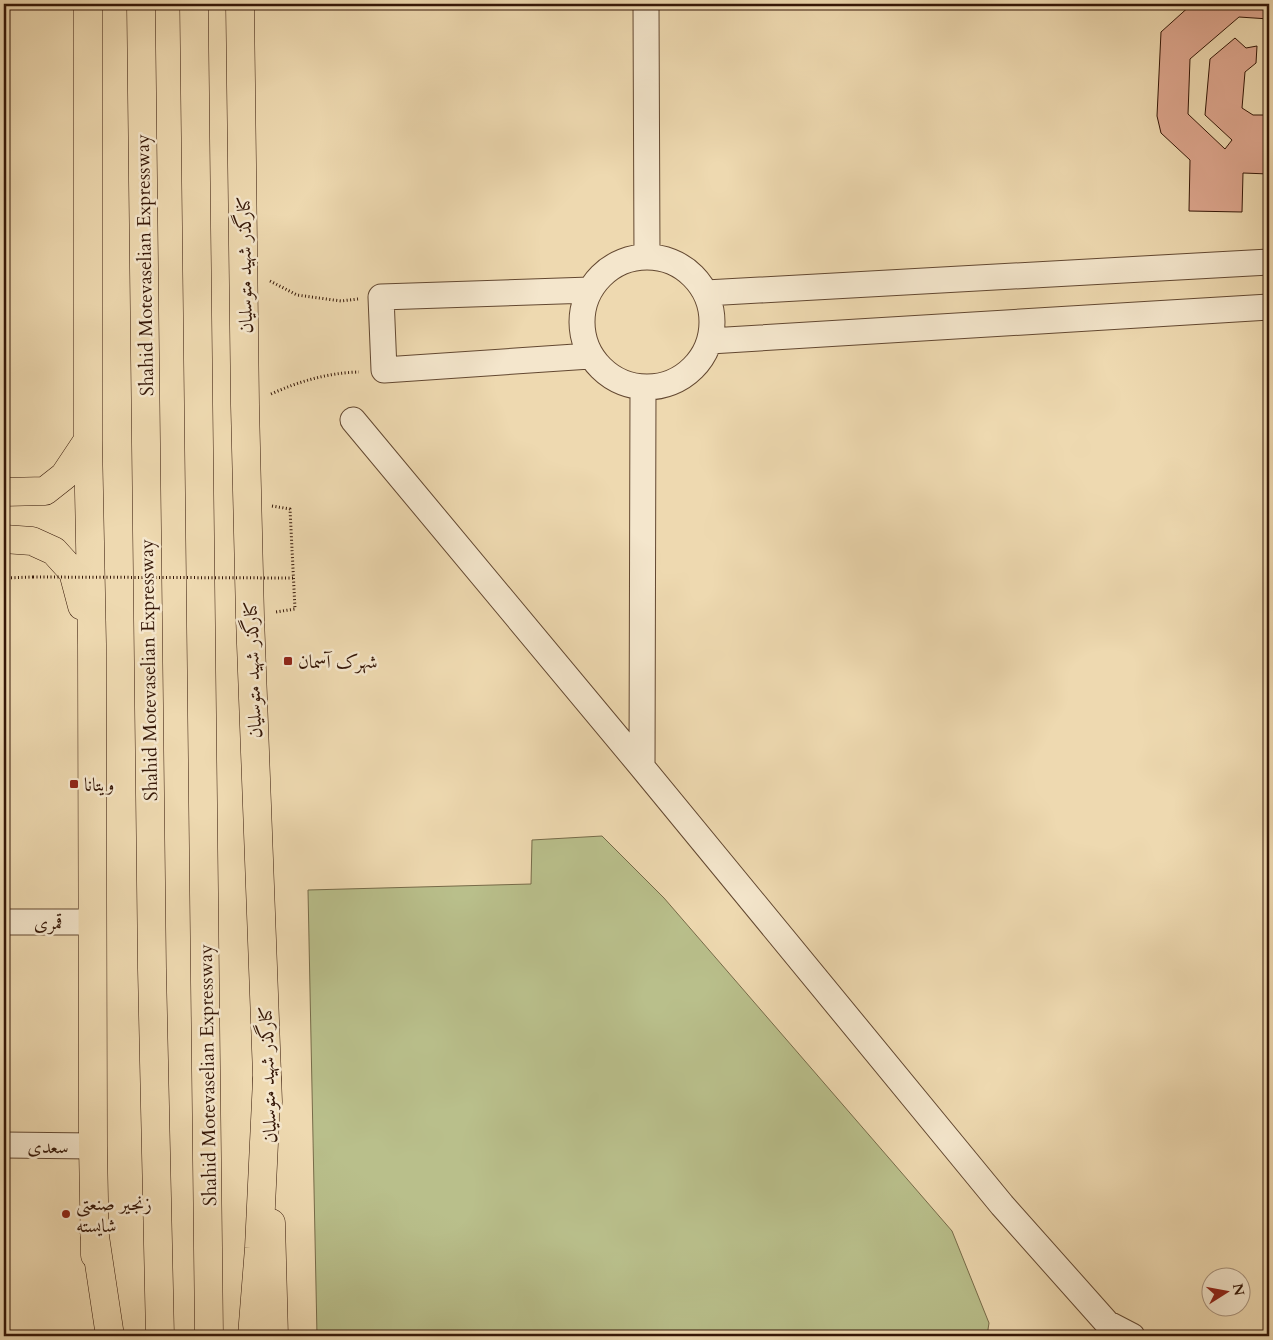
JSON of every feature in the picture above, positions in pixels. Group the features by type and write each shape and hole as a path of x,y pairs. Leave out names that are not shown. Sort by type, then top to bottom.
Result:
{"main road":[{"path":"88,4 88,440 92,644 92,1146 98,1336"},
{"name":"Shahid Motevaselian Expressway","path":"141,4 152,979 160,1336"},
{"name":"Shahid Motevaselian Expressway","path":"194,4 209,1336"},
{"name":"کنارگذر شهید متوسلیان","path":"240,4 245,405 250,616 267,1079 274,1336"},
{"path":"4,492 45,491 64,476 88,440"},
{"path":"4,539 32,541 54,551 72,572 92,644"},
{"path":"252,1336 259,1248 267,1079"},
{"path":"94,1230 110,1336"}],"street":[{"path":"646,4 647,256"},
{"path":"647,256 665,259 682,266 696,278 706,293 711,308 712,324 710,341 700,361 685,376 665,386 643,388 622,383 604,372 590,356 582,334 582,312 590,290 600,276 630,258 647,256"},
{"path":"706,293 1269,262"},
{"path":"590,290 380,296 384,370 590,356"},
{"path":"710,341 1269,307"},
{"path":"642,768 643,388"},
{"path":"353,420 1002,1205 1107,1323 1132,1336"},
{"name":"قمری","path":"4,922 92,922"},
{"name":"سعدی","path":"4,1146 92,1146"}],"path":[{"path":"244,267 297,295 341,301 380,296"},
{"path":"245,405 293,384 311,379 337,373 384,370"},
{"path":"290,509 295,609"},
{"path":"4,578 293,578"}],"green space":[{"path":"602,836 664,898 952,1231 989,1323 987,1336 317,1336 308,890 531,884 532,840"}],"building":[{"path":"1192,4 1269,4 1269,19 1239,17 1190,59 1188,114 1225,149 1232,140 1205,115 1210,59 1235,38 1246,48 1257,46 1256,63 1245,72 1242,108 1253,115 1269,115 1269,174 1243,173 1242,212 1189,211 1190,160 1161,133 1157,116 1161,32"}],"place":[{"name":"شهرک آسمان","path":"288,661"},
{"name":"ویتانا","path":"74,784"},
{"name":"زنجیر صنعتی شایسته","path":"66,1214"}]}
